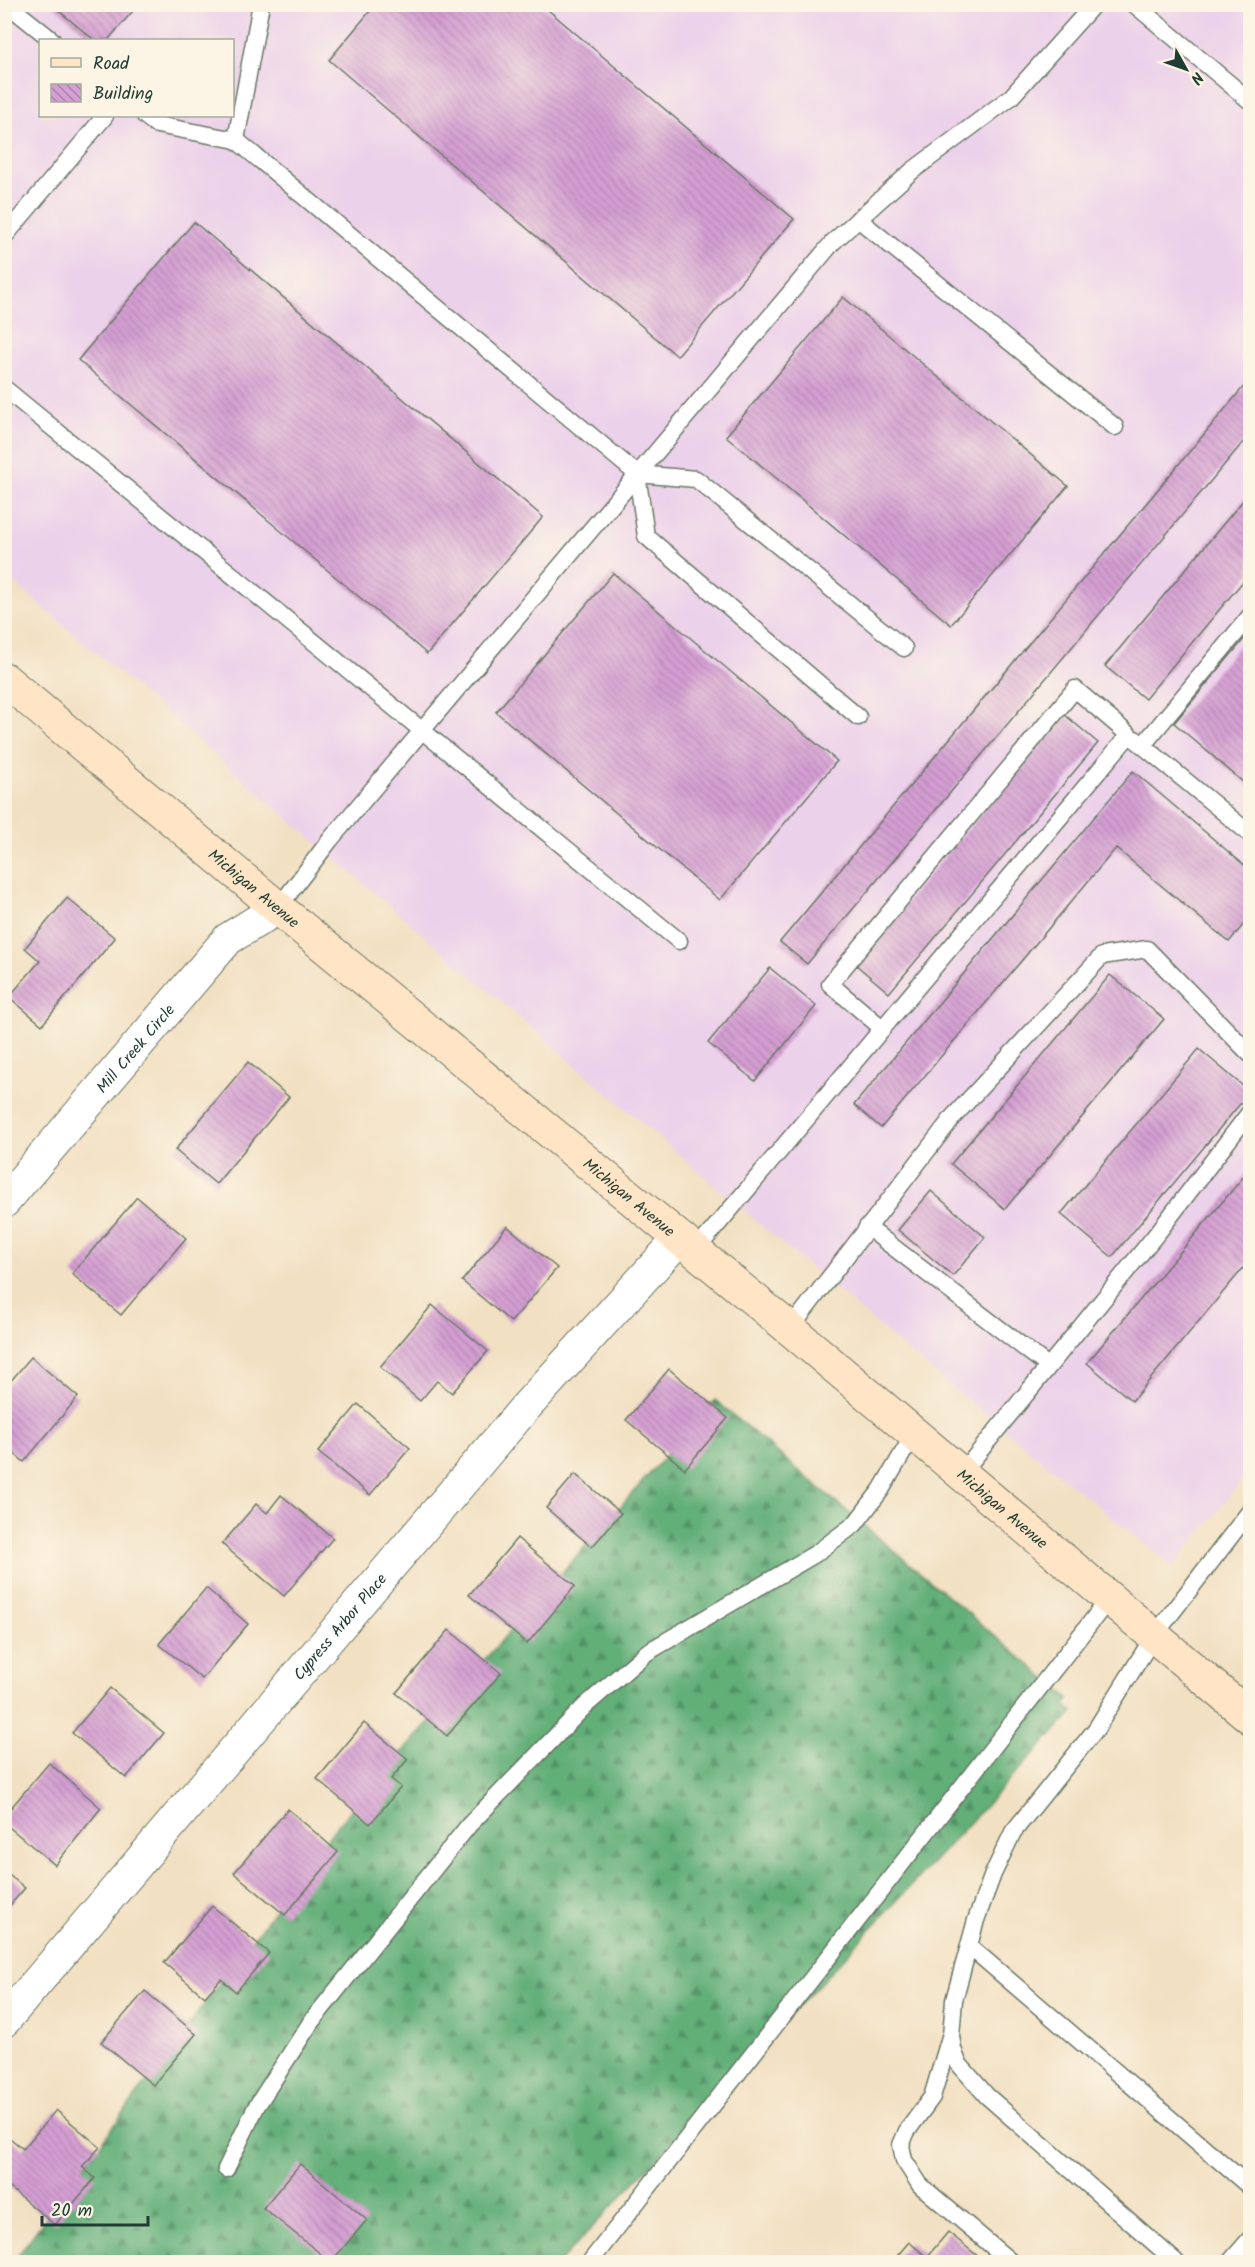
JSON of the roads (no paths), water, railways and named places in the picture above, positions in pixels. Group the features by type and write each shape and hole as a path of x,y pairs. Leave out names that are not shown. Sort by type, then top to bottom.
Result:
{"main road":[{"name":"Michigan Avenue","path":"4,679 278,908 790,1329 1251,1717"}],"street":[{"name":"Mill Creek Circle","path":"4,1202 228,939 278,908"},
{"name":"Cypress Arbor Place","path":"4,2021 524,1409 687,1244"}],"lane":[{"path":"7,4 51,39"},
{"path":"236,140 261,4"},
{"path":"278,908 330,840 833,242 912,171 1011,97 1094,4"},
{"path":"1134,4 1251,101"},
{"path":"4,237 104,117"},
{"path":"146,117 157,125 236,140 637,474 696,478 904,648"},
{"path":"858,219 1115,428"},
{"path":"4,388 679,941"},
{"path":"637,474 646,536 858,717"},
{"path":"687,1244 882,1028 1136,740 1251,616"},
{"path":"882,1028 830,984 1075,689 1251,834"},
{"path":"790,1329 953,1116 1102,956 1147,949 1251,1054"},
{"path":"961,1474 1159,1231 1251,1112"},
{"path":"867,1227 1048,1366"},
{"path":"226,2169 256,2108 311,2022 469,1825 585,1706 646,1653 815,1554 855,1524 881,1490 914,1434"},
{"path":"1176,2262 987,2096 958,2063 952,2049 951,2036 954,2000 976,1920 993,1874 1013,1832 1096,1729 1154,1636 1251,1511"},
{"path":"590,2262 1110,1599"},
{"path":"969,1946 1251,2187"},
{"path":"951,2036 932,2097 907,2131 901,2145 904,2160 920,2185 1011,2262"},
{"path":"1230,2262 1251,2239"}]}
